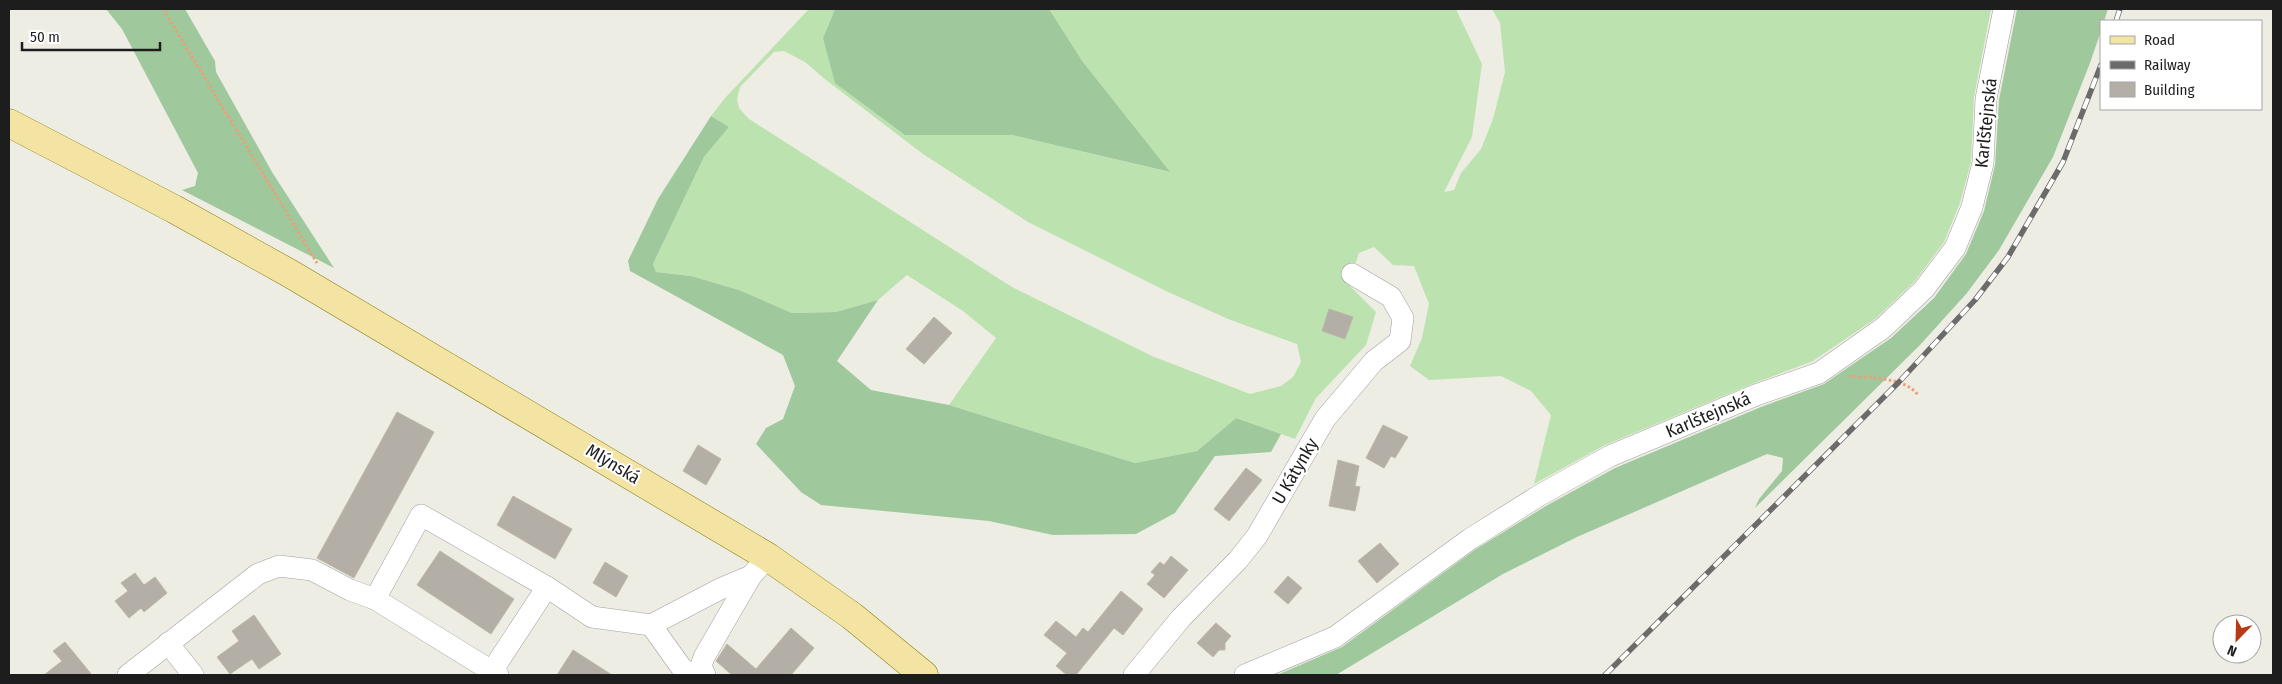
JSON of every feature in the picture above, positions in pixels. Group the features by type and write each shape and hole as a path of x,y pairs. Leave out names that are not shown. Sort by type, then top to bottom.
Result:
{"main road":[{"name":"Mlýnská","path":"9,123 174,209 289,273 760,567 852,616 924,675"}],"street":[{"name":"Karlštejnská","path":"1245,675 1336,637 1470,539 1540,495 1610,456 1756,395 1819,373 1883,328 1924,289 1955,248 1972,207 1983,163 1986,98 2001,17"},
{"name":"U Kátynky","path":"1134,675 1180,618 1238,560 1257,536 1325,419 1374,361 1400,341 1403,318 1391,297 1352,274"},
{"path":"375,600 421,514 547,587 592,617 651,626 760,567"},
{"path":"128,675 258,574 280,566 312,570 350,590 375,600 495,673 547,587"},
{"path":"705,675 701,666 704,657 760,567"},
{"path":"651,626 689,675"},
{"path":"168,643 192,675"}],"path":[{"path":"163,9 320,269"},
{"path":"1819,373 1880,378 1912,387 1918,395"}],"green space":[{"path":"106,9 185,9 215,61 216,72 272,172 334,268 182,190 195,186 198,173 122,29"},
{"path":"809,9 835,9 823,38 905,134 1012,135 1169,172 1083,62 1049,9 1456,9 1482,64 1472,137 1444,192 1454,190 1461,173 1481,149 1493,119 1505,72 1500,23 1492,9 1991,9 1974,97 1971,162 1960,203 1944,242 1915,281 1875,319 1813,361 1752,384 1605,445 1534,484 1551,415 1531,391 1501,376 1429,380 1410,366 1422,338 1429,304 1414,266 1393,265 1374,247 1359,253 1348,284 1376,312 1366,345 1316,398 1295,439 1236,418 1197,451 1135,463 949,405 996,338 963,311 907,275 878,300 836,312 792,313 739,290 691,276 656,272 653,264 704,157 729,127 711,116 725,98","holes":["784,51 805,62 923,154 1028,222 1166,291 1228,319 1297,344 1301,362 1293,377 1281,386 1250,394 1152,356 1012,287 749,119 739,108 737,99 740,87 774,52"]},
{"path":"835,9 1049,9 1083,62 1170,172 1012,135 905,135 835,83 823,38"},
{"path":"2017,9 2108,9 2104,20 2100,20 2100,34 2053,157 1999,250 1967,293 1920,345 1755,508 1759,499 1782,471 1783,458 1767,454 1577,537 1503,574 1336,675 1277,675 1342,647 1476,549 1546,506 1615,468 1761,407 1824,384 1891,338 1934,298 1966,254 1984,211 1995,165 1999,100"},
{"path":"711,116 729,127 704,157 653,264 656,272 691,276 739,290 792,313 836,312 878,300 837,361 871,390 949,405 1135,463 1197,451 1236,418 1281,434 1271,452 1215,456 1175,513 1136,534 1053,535 989,521 821,505 801,492 756,444 766,428 783,419 795,386 783,355 630,271 628,261 658,199"}],"building":[{"path":"1329,309 1353,317 1345,339 1322,331"},
{"path":"934,317 952,333 924,364 906,349"},
{"path":"397,412 434,432 354,578 317,558"},
{"path":"1383,425 1408,437 1395,458 1391,456 1384,468 1366,458"},
{"path":"698,445 721,459 706,485 683,471"},
{"path":"1338,460 1359,466 1355,486 1360,487 1355,511 1329,506"},
{"path":"1246,468 1262,480 1229,521 1214,509"},
{"path":"513,496 572,529 555,559 497,525"},
{"path":"1380,543 1399,564 1377,583 1358,561"},
{"path":"440,551 514,599 491,634 417,585"},
{"path":"1171,556 1188,570 1164,598 1147,584 1155,575 1151,572 1160,562 1164,565"},
{"path":"605,562 628,576 616,597 593,583"},
{"path":"135,573 144,585 155,577 167,593 144,612 141,608 129,618 115,601 128,591 121,583"},
{"path":"1288,576 1302,588 1288,604 1274,592"},
{"path":"1121,591 1143,609 1123,635 1114,628 1076,675 1067,675 1056,666 1067,653 1044,635 1056,621 1076,637 1083,628 1088,632"},
{"path":"254,615 281,654 259,669 252,659 230,674 217,657 239,641 232,631"},
{"path":"1216,623 1231,636 1225,643 1225,650 1219,650 1213,657 1197,643"},
{"path":"791,628 814,648 791,675 732,675 716,661 727,644 756,669"},
{"path":"65,642 92,675 44,675 62,661 53,651"},
{"path":"573,650 612,675 557,675"}],"railway":[{"path":"2116,20 2120,9"},
{"path":"1605,675 1898,383 1975,300 2008,257 2063,162 2100,68"}]}
